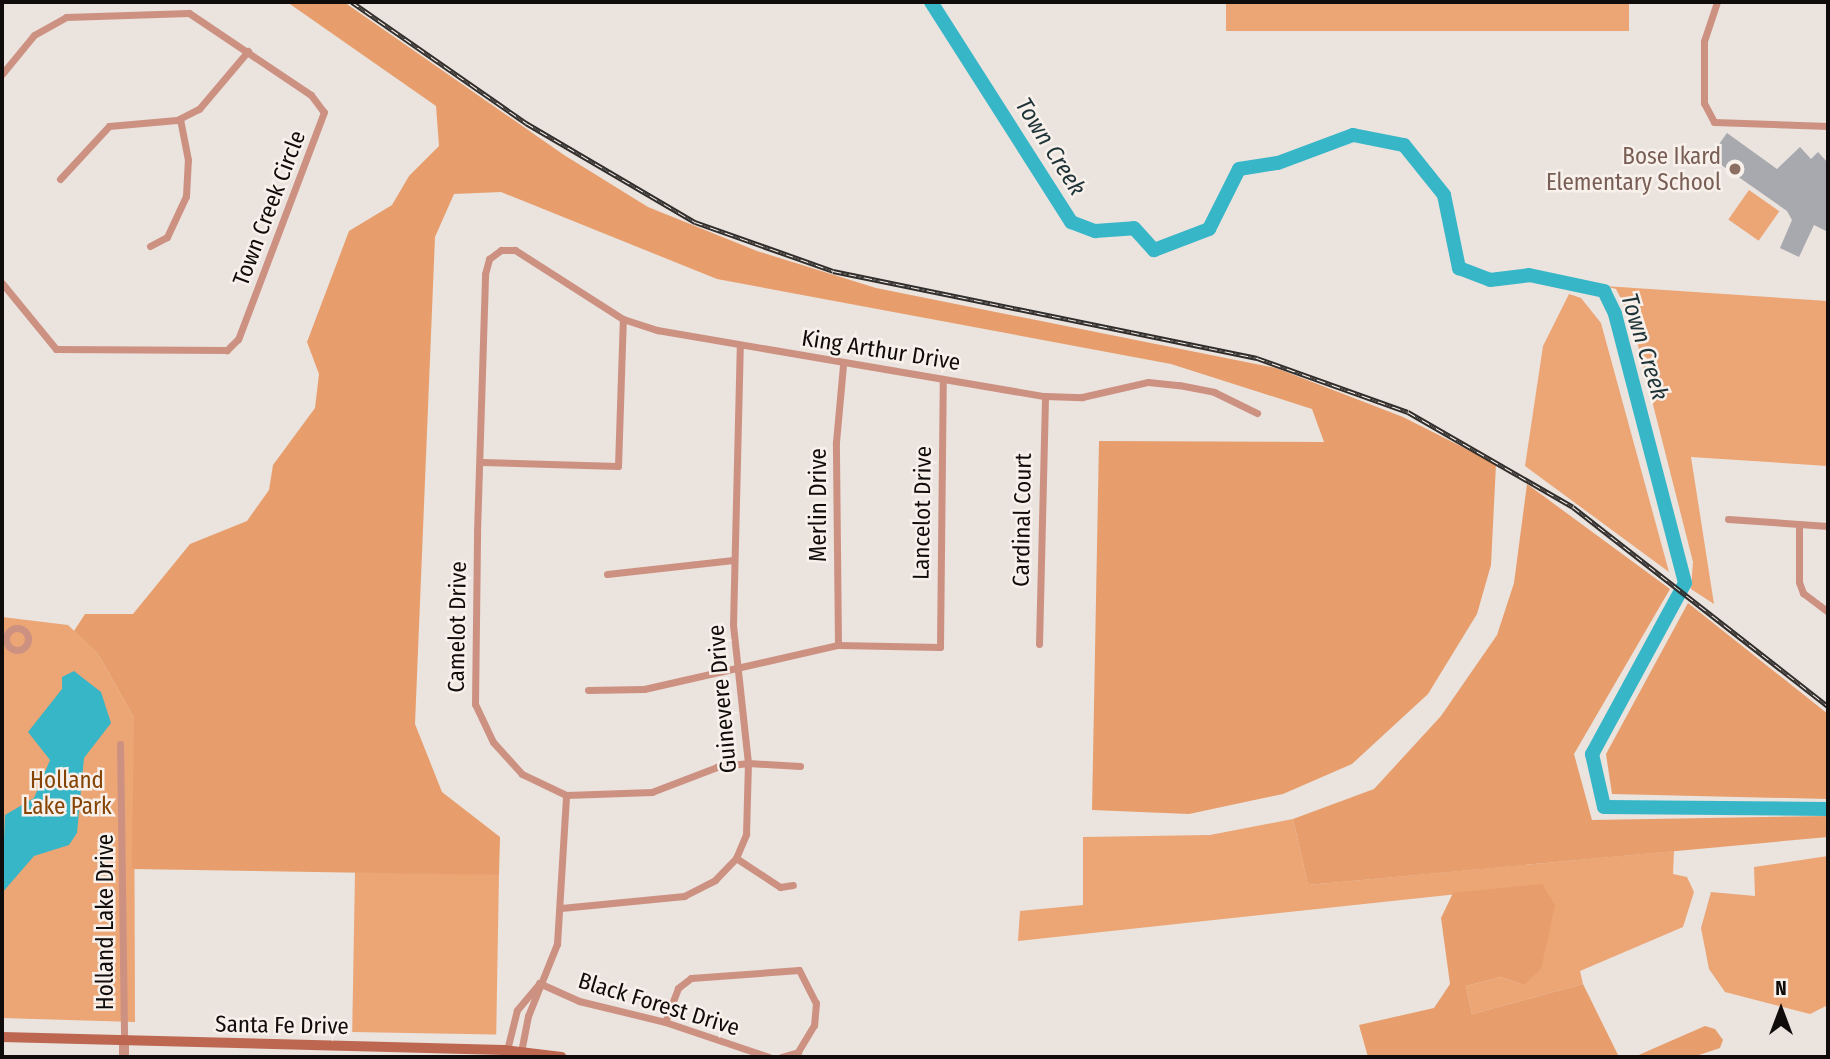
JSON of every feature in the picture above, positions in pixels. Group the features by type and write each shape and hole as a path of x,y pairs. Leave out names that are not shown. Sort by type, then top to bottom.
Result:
{"main road":[{"name":"Santa Fe Drive","path":"2,1037 507,1050 562,1057"}],"street":[{"path":"1717,2 1704,41 1704,103 1714,122 1828,126"},
{"name":"Town Creek Circle","path":"2,74 5,62 43,28 94,13 189,13 317,99 324,112 236,344 211,353 55,349 2,283"},
{"path":"60,179 109,126 180,119 213,97 248,51"},
{"path":"150,246 167,237 186,196 188,160 180,119"},
{"name":"Camelot Drive","path":"515,250 500,250 489,259 485,274 475,704 493,743 522,774 566,795 653,792 717,767 748,763 800,766"},
{"name":"King Arthur Drive","path":"515,250 623,319 740,346 1045,396 1082,397 1147,382 1214,392 1257,413"},
{"path":"481,462 618,466 623,319"},
{"name":"Guinevere Drive","path":"736,858 750,809 738,665 733,560 740,346"},
{"name":"Merlin Drive","path":"838,645 836,442 844,365"},
{"name":"Lancelot Drive","path":"838,645 940,647 943,379"},
{"name":"Cardinal Court","path":"1039,644 1045,396"},
{"path":"1728,519 1828,526"},
{"path":"1799,523 1799,582 1803,593 1828,612"},
{"path":"607,574 733,560"},
{"path":"588,690 644,689 738,665 838,645"},
{"name":"Holland Lake Drive","path":"120,744 124,1057"},
{"path":"521,1052 539,983 557,944 566,795"},
{"path":"561,908 684,896 715,880 736,858 780,887 793,885"},
{"path":"665,1022 678,988 691,978 799,970 816,1003 814,1026 799,1055 781,1057"},
{"path":"507,1050 517,1010 539,983"},
{"name":"Black Forest Drive","path":"539,983 579,1002 665,1022 769,1057"}],"green space":[{"path":"1226,2 1629,2 1629,31 1226,31"},
{"path":"1749,190 1779,211 1759,241 1728,219"},
{"path":"1605,286 1828,301 1828,466 1691,457 1714,604 1691,589 1693,562 1631,318 1616,289"},
{"path":"1569,294 1581,298 1601,323 1669,572 1525,466 1543,346"},
{"name":"Holland Lake Park","path":"2,617 68,625 98,654 134,718 135,1022 2,1018"},
{"path":"1293,819 1308,885 1674,851 1673,874 1687,877 1694,892 1683,927 1580,971 1583,984 1472,1014 1466,986 1501,977 1524,985 1542,885 1018,941 1020,911 1083,905 1083,837 1210,835"},
{"path":"1828,856 1828,1005 1810,1014 1725,992 1709,969 1701,928 1711,892 1755,896 1754,867"},
{"path":"355,872 499,875 496,1034 352,1032"}],"shaded area":[{"path":"287,2 344,2 564,155 648,207 757,251 876,288 1276,368 1403,417 1496,464 1491,565 1477,614 1428,694 1352,764 1283,794 1189,814 1092,810 1099,441 1324,442 1312,409 1171,364 717,279 501,192 454,194 435,237 415,724 442,792 500,837 499,875 132,869 134,718 98,654 74,631 85,614 133,614 190,544 247,521 269,490 273,465 315,408 319,374 307,342 349,231 392,205 409,176 439,146 436,106"},
{"path":"1527,484 1670,589 1574,754 1592,820 1828,816 1828,837 1308,885 1293,819 1374,789 1441,716 1497,635 1514,583"},
{"path":"1688,603 1828,714 1828,799 1612,794 1606,754"},
{"path":"1542,884 1555,905 1541,969 1524,985 1501,977 1466,986 1472,1014 1583,984 1619,1057 1368,1057 1359,1025 1434,1008 1450,984 1441,918 1453,893"},
{"path":"1705,1026 1715,1029 1723,1040 1720,1048 1693,1057 1634,1057"}],"water":[{"path":"74,671 101,692 111,723 84,758 77,833 69,845 34,856 2,893 5,815 34,798 50,760 28,732 62,689 62,677"}],"building":[{"path":"1727,133 1777,169 1800,147 1811,159 1818,152 1828,163 1828,232 1814,225 1799,257 1780,248 1792,220 1787,211 1710,157"}],"waterway":[{"name":"Town Creek","path":"931,2 1071,222 1095,231 1134,228 1154,250 1209,229 1239,169 1278,163 1353,135 1404,145 1444,195 1459,268 1490,280 1529,275 1604,291 1615,314 1685,583 1592,754 1604,807 1828,809"}],"railway":[{"path":"352,2 526,123 695,222 833,271 1257,358 1408,412 1573,507 1828,706"}],"place":[{"name":"Bose Ikard Elementary School","path":"1735,169"}]}
